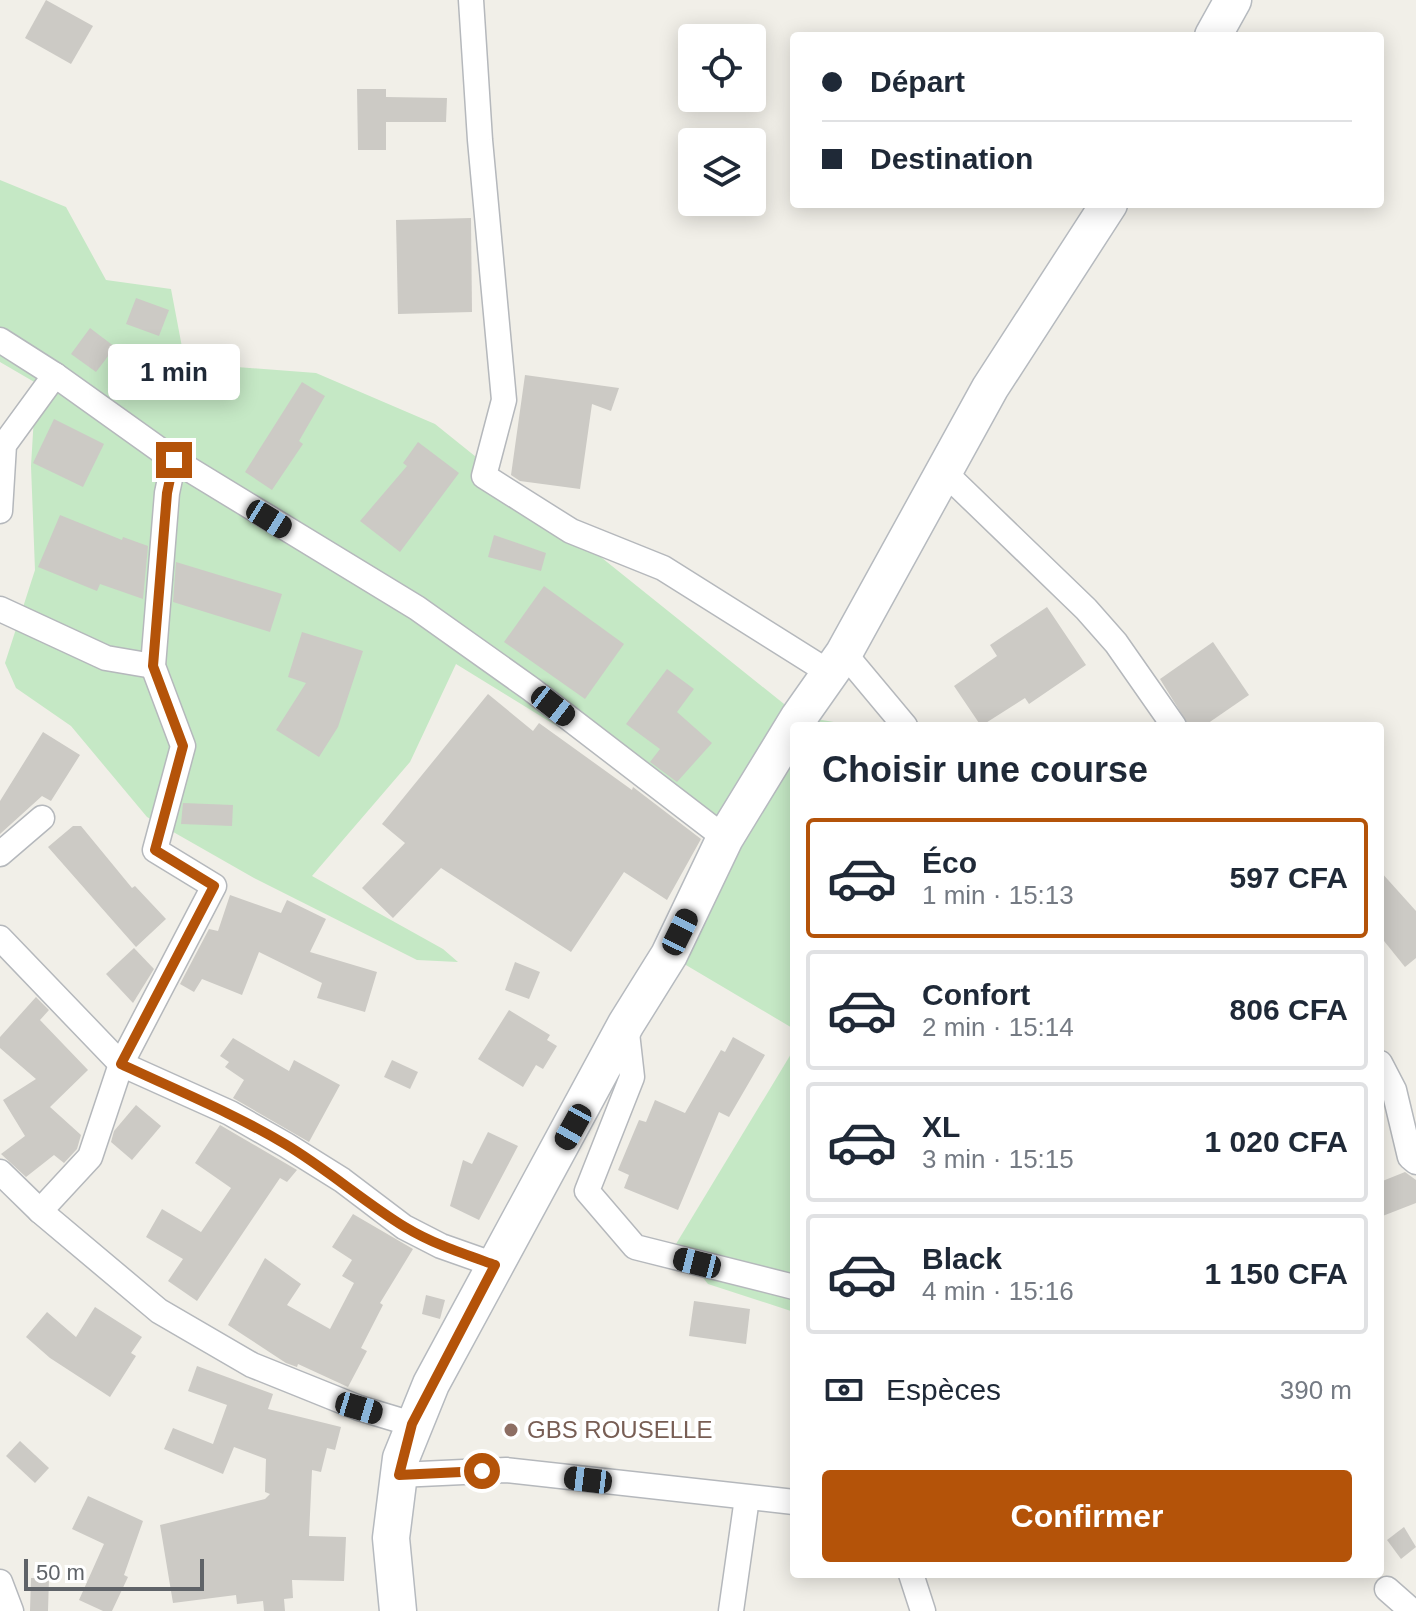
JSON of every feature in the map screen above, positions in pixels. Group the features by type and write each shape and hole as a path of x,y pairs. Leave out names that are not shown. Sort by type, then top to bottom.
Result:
{"street":[{"path":"471,0 480,140 504,400 484,476 571,531 663,568 837,663 901,722"},
{"path":"1215,32 1233,0"},
{"path":"799,722 837,663 990,388 1106,208"},
{"path":"0,340 55,375 174,460 417,608 531,689 725,838"},
{"path":"0,511 4,445 55,375"},
{"path":"40,1211 90,1157 121,1064 214,886 155,850 183,746 153,666 167,493 174,460"},
{"path":"943,471 1086,609 1116,643 1171,722"},
{"path":"0,609 106,658 153,666"},
{"path":"398,1611 391,1538 399,1475 412,1424 626,1024 669,955 725,838 790,736"},
{"path":"0,854 42,818"},
{"path":"0,938 121,1064 230,1113 286,1145 342,1180 404,1227 441,1246 495,1265"},
{"path":"626,1024 632,1077 587,1191 635,1247 790,1286"},
{"path":"1384,1071 1394,1090 1410,1157 1416,1162"},
{"path":"0,1172 40,1211 159,1311 252,1365 359,1408 412,1424"},
{"path":"399,1475 506,1470 790,1502"},
{"path":"731,1611 747,1498"},
{"path":"912,1578 923,1611"},
{"path":"0,1582 11,1611"},
{"path":"1387,1589 1412,1611"}],"green space":[{"path":"0,180 66,207 106,280 171,289 185,363 316,373 435,424 799,716 834,722 790,722 790,1027 669,955 725,838 667,794 456,664 410,762 312,876 443,949 458,962 417,960 254,878 147,817 71,726 16,688 5,663 35,570 31,466 36,383 0,362"},
{"path":"790,1056 790,1311 708,1284 676,1244"}],"building":[{"path":"46,0 93,26 71,64 25,38"},
{"path":"357,89 386,89 386,97 447,98 446,122 386,122 386,150 358,150"},
{"path":"471,218 472,312 398,314 396,220"},
{"path":"136,298 169,310 159,336 126,324"},
{"path":"90,328 115,347 96,372 71,354"},
{"path":"525,375 619,388 611,411 592,404 580,489 520,481 511,475"},
{"path":"302,382 325,396 299,441 303,444 272,490 245,472"},
{"path":"54,419 104,444 83,487 33,463"},
{"path":"418,442 459,473 400,552 360,521 407,466 403,463"},
{"path":"60,515 122,540 123,537 148,546 143,599 100,584 97,591 38,567"},
{"path":"494,535 546,553 541,571 488,557"},
{"path":"176,562 282,594 270,632 173,602"},
{"path":"544,586 624,644 585,699 504,642"},
{"path":"1047,607 1086,665 1029,704 1025,698 987,722 978,722 954,686 997,656 990,645"},
{"path":"302,632 363,651 338,727 319,757 276,730 306,683 288,677"},
{"path":"1213,642 1249,695 1210,722 1187,722 1160,679"},
{"path":"667,669 694,689 677,712 712,743 677,782 650,762 660,749 626,724"},
{"path":"488,694 533,731 539,723 632,790 633,787 701,839 667,900 624,872 571,952 441,868 393,918 362,888 405,843 382,824"},
{"path":"43,732 80,755 51,801 42,796 0,834 0,801"},
{"path":"183,803 233,805 232,826 181,824"},
{"path":"73,826 81,826 132,888 135,886 166,919 136,947 48,847"},
{"path":"1384,875 1416,911 1416,958 1405,967 1384,941"},
{"path":"230,895 281,913 287,900 326,919 310,952 377,972 365,1012 317,998 322,983 259,952 242,995 202,979 194,992 180,984 209,929 218,931"},
{"path":"134,948 154,969 133,1003 106,974"},
{"path":"515,962 540,972 529,999 505,990"},
{"path":"36,997 49,1010 40,1020 88,1070 50,1107 81,1135 77,1149 64,1163 54,1155 26,1177 1,1154 25,1136 3,1100 36,1079 0,1048 0,1037"},
{"path":"509,1010 550,1035 547,1040 557,1046 543,1069 536,1065 523,1087 478,1059"},
{"path":"733,1037 765,1055 729,1117 719,1112 678,1210 624,1188 629,1175 618,1170 639,1120 646,1122 655,1100 685,1113 721,1050 725,1052"},
{"path":"233,1038 289,1071 294,1060 340,1085 309,1142 233,1098 244,1080 225,1067 229,1062 220,1056"},
{"path":"392,1060 418,1072 410,1089 384,1077"},
{"path":"136,1105 161,1126 132,1160 111,1142 114,1131"},
{"path":"220,1125 297,1170 287,1182 280,1178 197,1301 168,1281 183,1259 146,1237 162,1209 201,1232 231,1188 195,1163"},
{"path":"488,1132 518,1146 479,1220 450,1206 463,1160 472,1164"},
{"path":"1405,1172 1416,1180 1416,1203 1384,1215 1384,1180"},
{"path":"353,1214 413,1249 380,1303 383,1305 361,1348 367,1351 348,1387 298,1364 297,1367 286,1363 228,1325 265,1258 301,1284 287,1305 330,1329 354,1283 342,1276 352,1260 332,1247"},
{"path":"426,1295 445,1300 440,1319 422,1314"},
{"path":"694,1301 750,1309 746,1344 689,1336"},
{"path":"95,1307 142,1337 131,1353 136,1356 110,1397 50,1358 26,1337 47,1312 76,1337"},
{"path":"197,1366 273,1394 268,1409 341,1427 335,1450 327,1448 321,1472 312,1470 309,1536 346,1537 344,1581 292,1580 293,1598 284,1599 285,1611 264,1611 263,1601 237,1604 236,1595 173,1603 160,1525 265,1499 270,1494 265,1492 266,1459 234,1447 223,1474 164,1449 173,1428 213,1444 227,1405 188,1391"},
{"path":"20,1441 49,1468 35,1483 6,1456"},
{"path":"88,1496 143,1521 124,1575 128,1577 112,1611 103,1611 79,1600 104,1544 72,1529"},
{"path":"1404,1527 1416,1547 1401,1559 1387,1540"},
{"path":"31,1578 49,1578 48,1611 30,1611"}],"place":[{"name":"GBS ROUSELLE","path":"511,1430"}],"route":[{"path":"174,460 167,493 153,666 183,746 155,850 214,886 121,1064 230,1113 286,1145 342,1180 404,1227 441,1246 495,1265 412,1424 399,1475 482,1471"}]}
